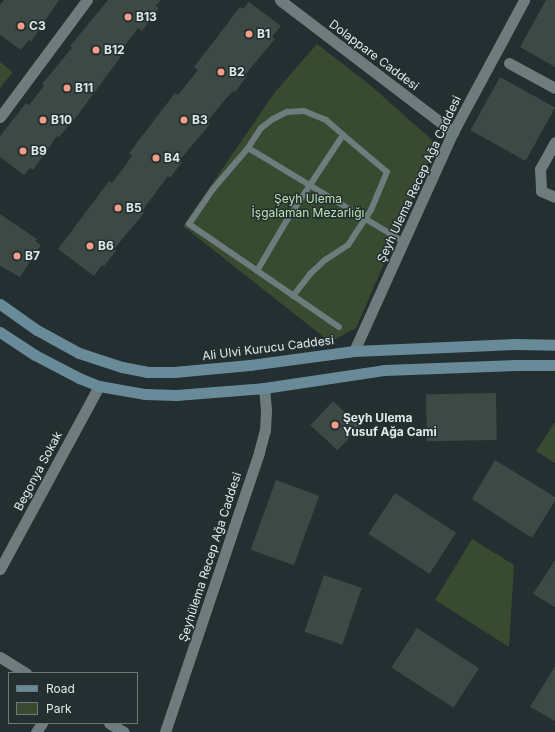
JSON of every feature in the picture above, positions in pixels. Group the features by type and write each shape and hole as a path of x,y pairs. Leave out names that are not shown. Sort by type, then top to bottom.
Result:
{"main road":[{"name":"Ali Ulvi Kurucu Caddesi","path":"0,304 57,342 79,353 122,367 147,372 174,372 354,351 516,344 555,345"},
{"path":"0,332 58,368 98,386 145,394 176,395 264,388 384,370 516,364 555,365"}],"street":[{"path":"0,117 87,0"},
{"name":"Dolappare Caddesi","path":"280,0 453,132"},
{"name":"Şeyh Ulema Recep Ağa Caddesi","path":"354,351 453,132 524,0"},
{"path":"509,63 555,88"},
{"path":"555,142 540,170 541,191 555,197"},
{"name":"Begonya Sokak","path":"0,569 98,386"},
{"name":"Şeyhülema Recep Ağa Caddesi","path":"165,732 259,452 265,430 266,410 264,388"},
{"path":"0,657 24,672"},
{"path":"111,724 124,732"}],"lane":[{"path":"292,296 310,274 325,260 348,245 366,220 387,172 326,120 304,111 287,112 273,119 261,128 248,148 213,189 189,224 292,296 339,327"},
{"path":"257,271 309,185 343,135"},
{"path":"248,148 404,242"}],"green space":[{"name":"Şeyh Ulema İşgalaman Mezarlığı","path":"317,44 370,85 431,139 435,147 356,328 330,342 183,226 275,92"},
{"path":"0,62 13,72 0,88"},
{"path":"555,422 555,463 536,451"},
{"path":"472,539 514,565 509,647 435,600"}],"building":[{"name":"C3","path":"4,0 59,0 31,42 29,40 21,50 0,35 0,5"},
{"path":"108,0 161,0 156,6 159,8 142,31 138,28 119,53 122,55 77,116 59,137 57,136 33,170 30,168 24,175 0,157 0,136 26,103 29,105 44,86 42,84 72,48 70,46"},
{"path":"546,0 555,0 555,67 520,47"},
{"path":"249,2 281,26 272,37 275,39 245,75 247,76 235,92 233,91 207,122 210,124 179,161 182,162 170,178 168,176 142,211 144,213 114,249 116,251 104,266 102,265 94,276 58,249 109,181 112,183 127,163 132,155 129,153 175,93 178,95 198,70 194,67 240,7 243,9"},
{"path":"500,77 555,107 526,161 470,130"},
{"name":"B7","path":"0,214 37,239 35,241 41,245 20,277 0,266"},
{"path":"496,393 497,440 427,441 426,394"},
{"name":"Şeyh Ulema Yusuf Ağa Cami","path":"333,401 360,426 338,450 310,425"},
{"path":"495,460 555,497 555,501 532,538 472,499"},
{"path":"276,480 319,496 294,565 251,550"},
{"path":"395,493 456,533 430,574 368,534"},
{"path":"555,560 555,607 533,594"},
{"path":"324,575 362,588 342,645 304,632"},
{"path":"417,628 479,668 453,708 391,667"},
{"path":"555,666 555,721 530,707"}],"place":[{"name":"B13","path":"128,17"},
{"name":"C3","path":"21,26"},
{"name":"B1","path":"249,34"},
{"name":"B12","path":"96,50"},
{"name":"B2","path":"221,72"},
{"name":"B11","path":"67,88"},
{"name":"B10","path":"43,120"},
{"name":"B3","path":"184,120"},
{"name":"B9","path":"23,151"},
{"name":"B4","path":"156,158"},
{"name":"B5","path":"118,208"},
{"name":"B6","path":"90,246"},
{"name":"B7","path":"17,256"},
{"name":"Şeyh Ulema Yusuf Ağa Cami","path":"335,425"}]}
